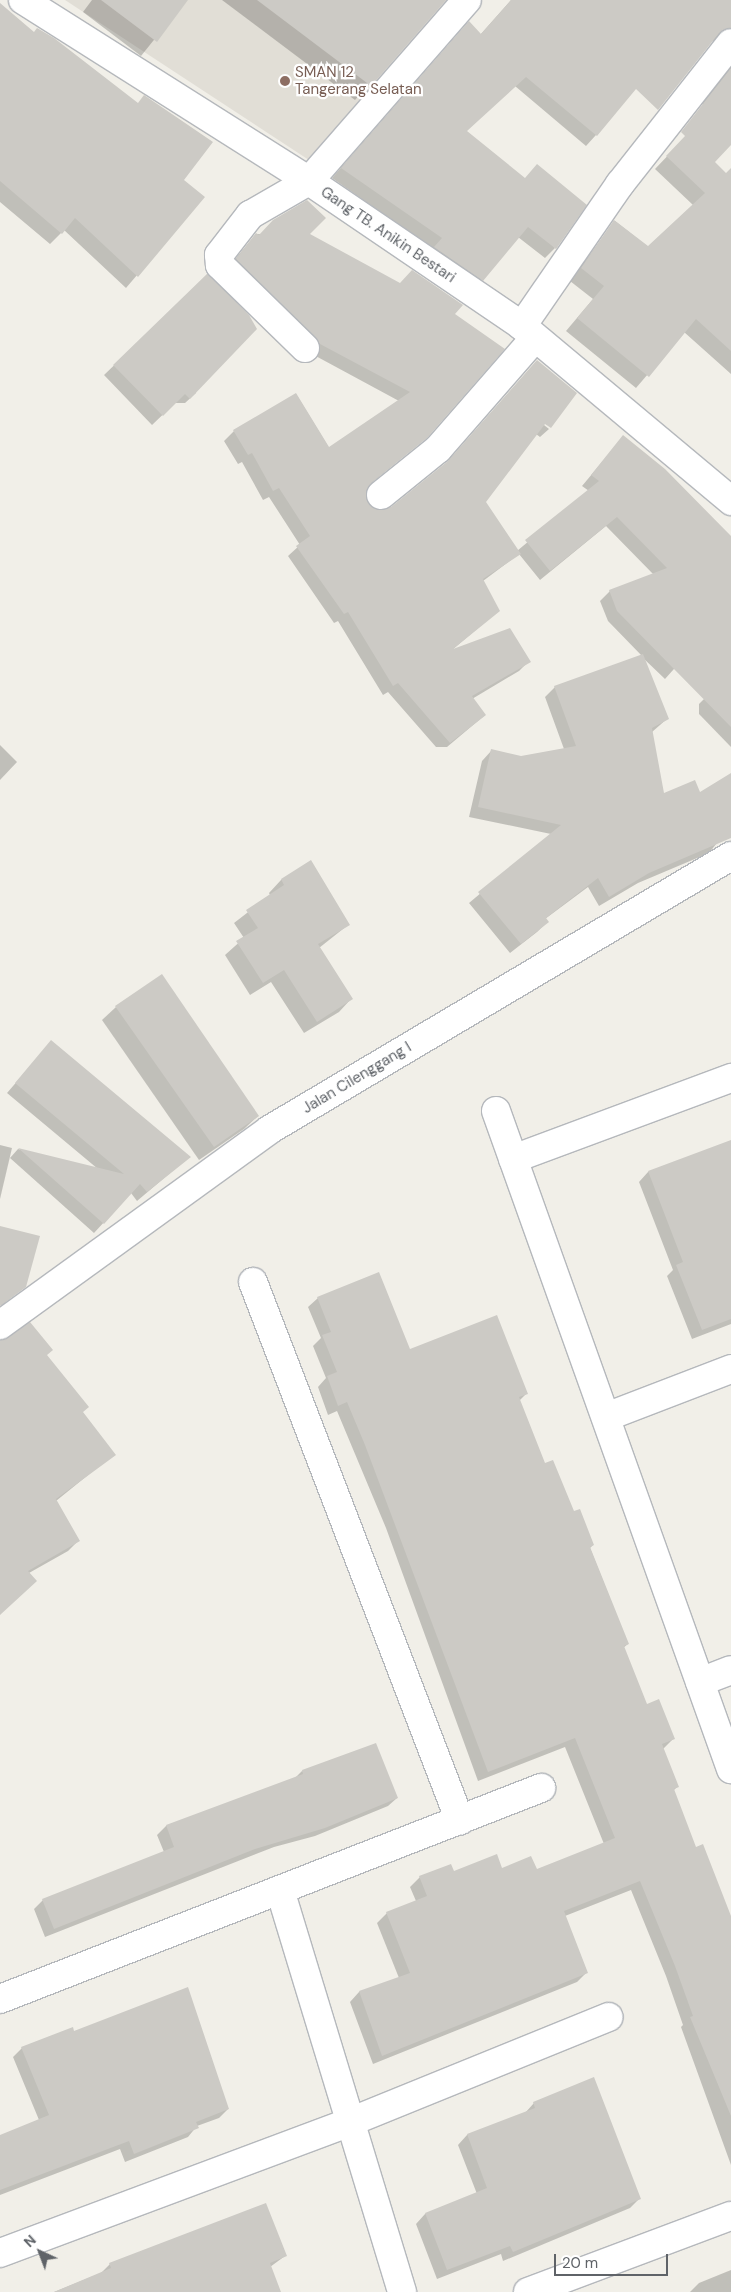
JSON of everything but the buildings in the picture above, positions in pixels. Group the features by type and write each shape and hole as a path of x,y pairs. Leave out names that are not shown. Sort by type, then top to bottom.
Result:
{"street":[{"name":"Gang TB. Anikin Bestari","path":"23,0 309,181 529,332 731,501"},
{"path":"305,348 220,265 218,255 250,216 309,181 467,0"},
{"path":"381,495 438,449 529,332 620,184 731,43"},
{"name":"Jalan Cilenggang I","path":"0,1325 269,1130 731,856"},
{"path":"513,1159 731,1078"},
{"path":"496,1111 731,1769"},
{"path":"254,1282 460,1820"},
{"path":"606,1416 731,1369"},
{"path":"700,1682 731,1670"},
{"path":"0,1999 541,1788"},
{"path":"280,1890 402,2292"},
{"path":"0,2252 350,2122 608,2017"},
{"path":"528,2292 730,2216"}],"shaded area":[{"name":"SMAN 12 Tangerang Selatan","path":"65,0 452,0 312,162"}],"place":[{"name":"SMAN 12 Tangerang Selatan","path":"285,81"}]}
